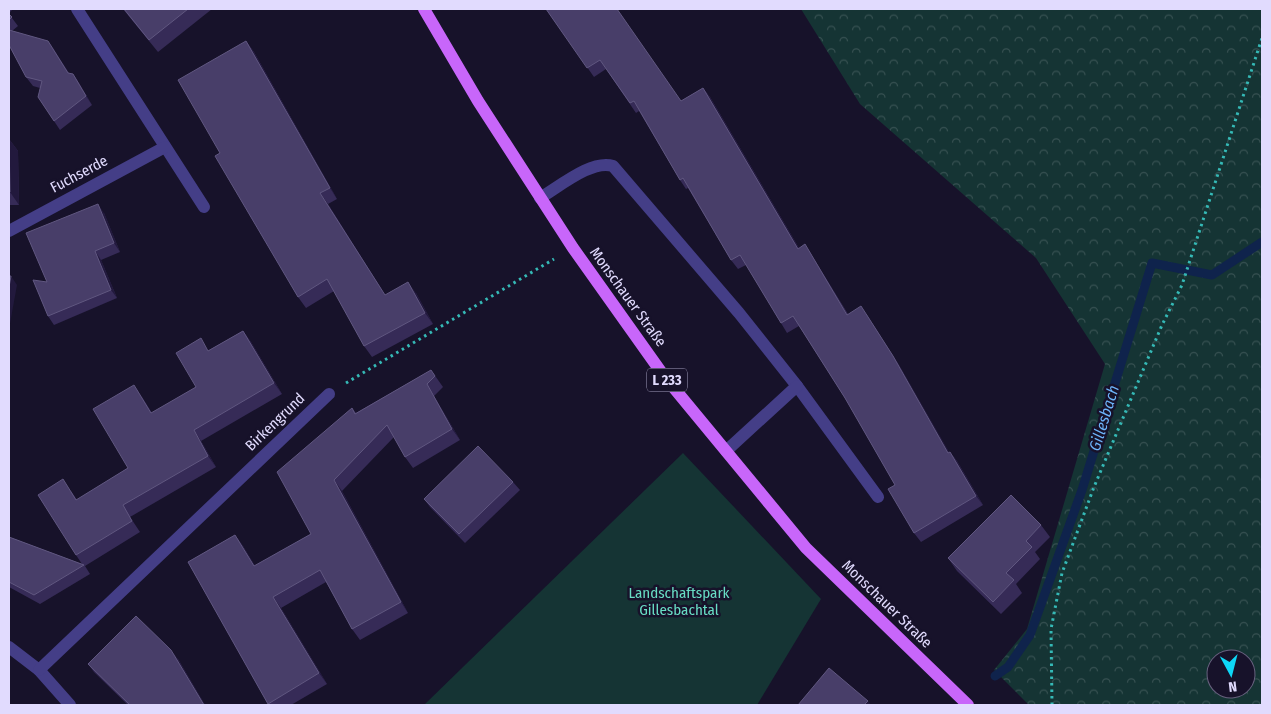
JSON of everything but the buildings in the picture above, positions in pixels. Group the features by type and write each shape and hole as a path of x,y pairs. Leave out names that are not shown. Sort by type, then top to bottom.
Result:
{"main road":[{"name":"Monschauer Straße","path":"424,9 478,101 572,248 664,376 806,548 968,705"}],"street":[{"path":"77,9 204,207"},
{"name":"Fuchserde","path":"9,231 166,147"},
{"path":"540,198 591,167 605,163 613,166 676,238 797,386 878,496"},
{"path":"726,451 797,386"},
{"name":"Birkengrund","path":"39,670 329,394"},
{"path":"9,647 39,670 70,705"}],"path":[{"path":"1052,705 1051,629 1062,573 1094,487 1162,325 1182,285 1262,38"},
{"name":"Birkengrund","path":"329,394 572,248"}],"green space":[{"path":"801,9 1262,9 1262,705 1029,705 994,670 1027,629 1105,364 1036,258 860,104"},
{"name":"Landschaftspark Gillesbachtal","path":"683,453 821,599 757,705 424,705"}],"waterway":[{"name":"Gillesbach","path":"995,676 1008,667 1030,635 1082,490 1152,263 1212,275 1262,242"}]}
